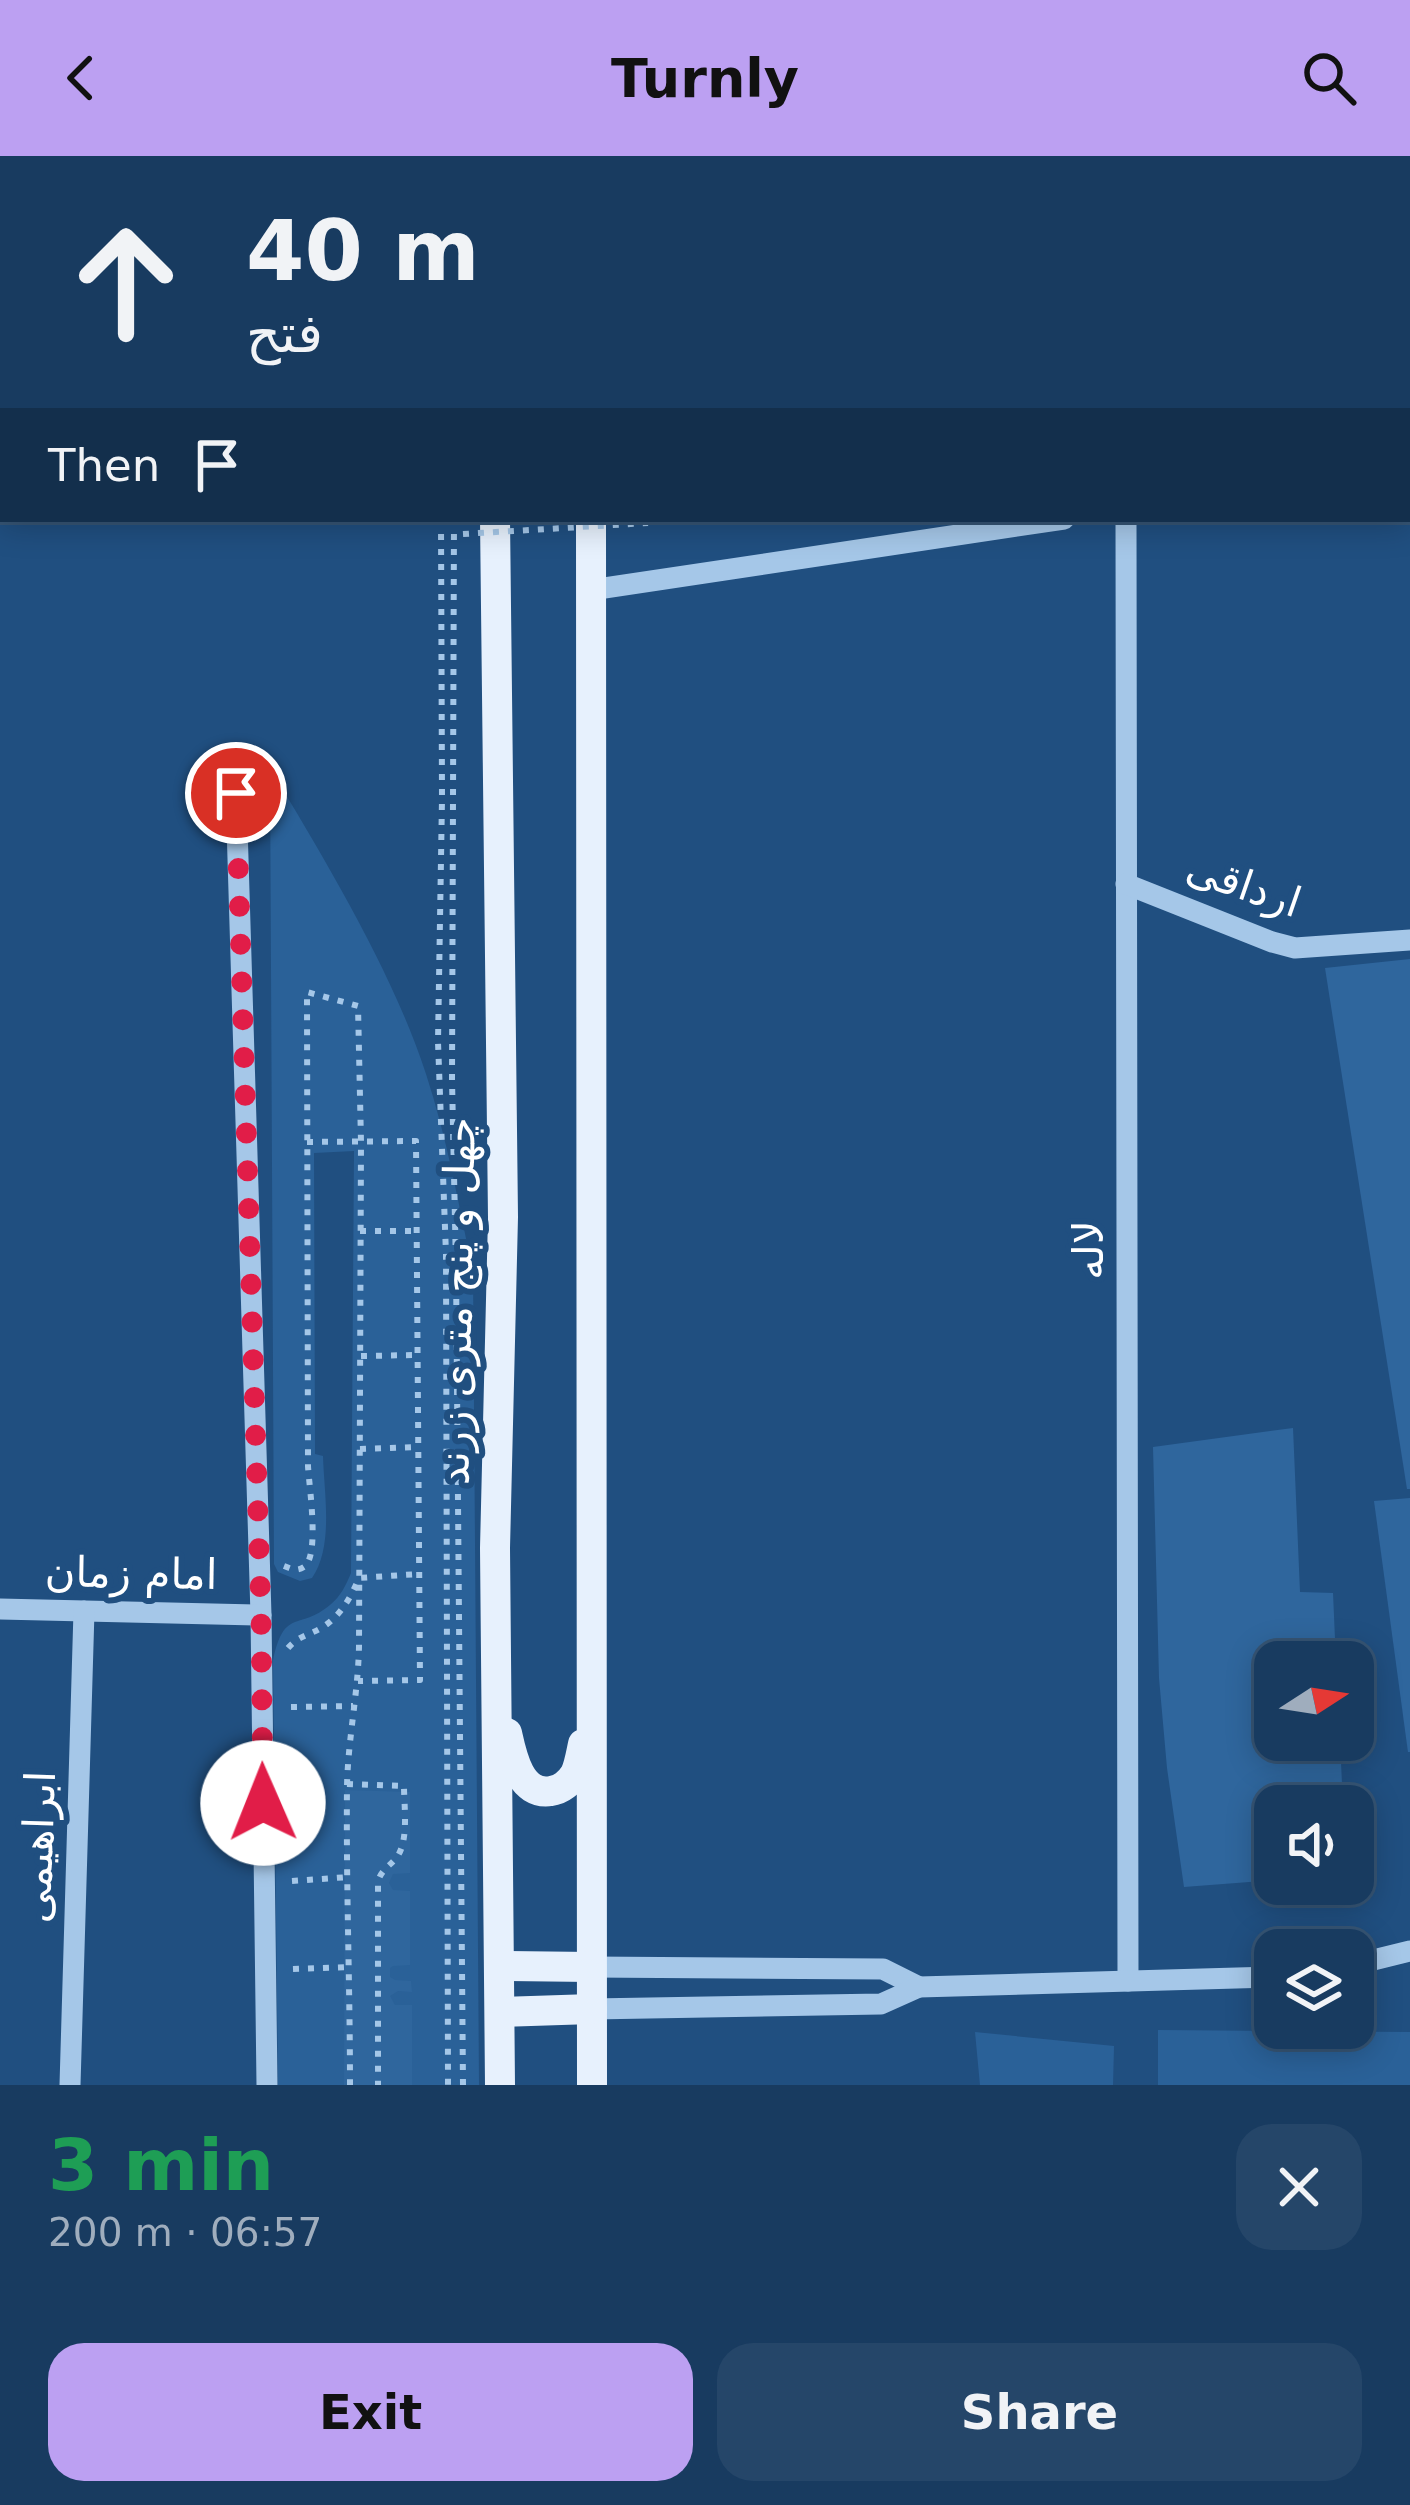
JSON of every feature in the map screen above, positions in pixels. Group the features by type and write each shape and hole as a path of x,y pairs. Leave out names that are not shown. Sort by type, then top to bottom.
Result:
{"main road":[{"name":"چهل و پنج متری زرند","path":"495,522 503,1216 495,1548 500,2085"},
{"path":"592,522 592,2085"},
{"path":"498,1692 515,1765 538,1792 558,1790 576,1772 590,1718"},
{"path":"499,1966 591,1967"},
{"path":"500,2012 592,2009"}],"street":[{"path":"591,590 1044,522"},
{"name":"لاله","path":"1126,522 1129,1981"},
{"path":"236,793 261,1615 266,2085"},
{"name":"ارداقی","path":"1126,884 1295,948 1410,940"},
{"name":"امام زمان","path":"0,1609 261,1615"},
{"name":"ابراهیمی","path":"70,2085 84,1611"},
{"path":"1374,1960 1410,1951"},
{"path":"591,1967 883,1969 919,1988"},
{"path":"592,2009 881,2004 919,1988 1254,1978"}],"path":[{"path":"441,522 438,1042 446,1254 448,2085"},
{"path":"454,522 452,1080 463,2085"},
{"path":"463,534 634,522"},
{"path":"259,1549 295,1570 307,1565 312,1556 308,992 358,1006 360,1449 358,1681 347,1784 350,2085"},
{"path":"308,1142 416,1141 420,1680 358,1681"},
{"path":"360,1231 417,1231"},
{"path":"360,1356 418,1355"},
{"path":"360,1449 418,1447"},
{"path":"359,1578 419,1574"},
{"path":"285,1652 295,1640 338,1614 359,1578"},
{"path":"282,1707 353,1706"},
{"path":"347,1784 404,1786 403,1843 378,1880 378,2085"},
{"path":"283,1881 349,1877"},
{"path":"284,1969 350,1967"}],"shaded area":[{"path":"270,768 356,917 412,1035 440,1123 473,1272 479,2085 278,2085 273,1661 288,1626 330,1605 351,1573 354,1151 314,1153 315,1454 323,1456 326,1519 319,1565 312,1578 300,1581 278,1572 274,1564"},
{"path":"1158,2030 1254,2031 1254,2049 1374,2049 1374,2032 1410,2032 1410,2085 1158,2085"},
{"path":"975,2032 1114,2046 1113,2085 980,2085"}],"building":[{"path":"1410,959 1410,1489 1407,1489 1325,968"},
{"path":"1293,1428 1300,1592 1333,1593 1335,1641 1254,1641 1254,1761 1341,1761 1342,1785 1254,1785 1254,1882 1184,1887 1159,1678 1153,1447"},
{"path":"1410,1498 1410,1752 1408,1752 1374,1501"},
{"path":"345,1790 410,1792 410,1873 393,1874 389,1883 393,1890 410,1891 410,1965 393,1966 390,1977 411,1981 412,1992 390,1996 395,2005 412,2005 412,2085 344,2085"}],"route":[{"path":"236,793 263,1803"}]}
